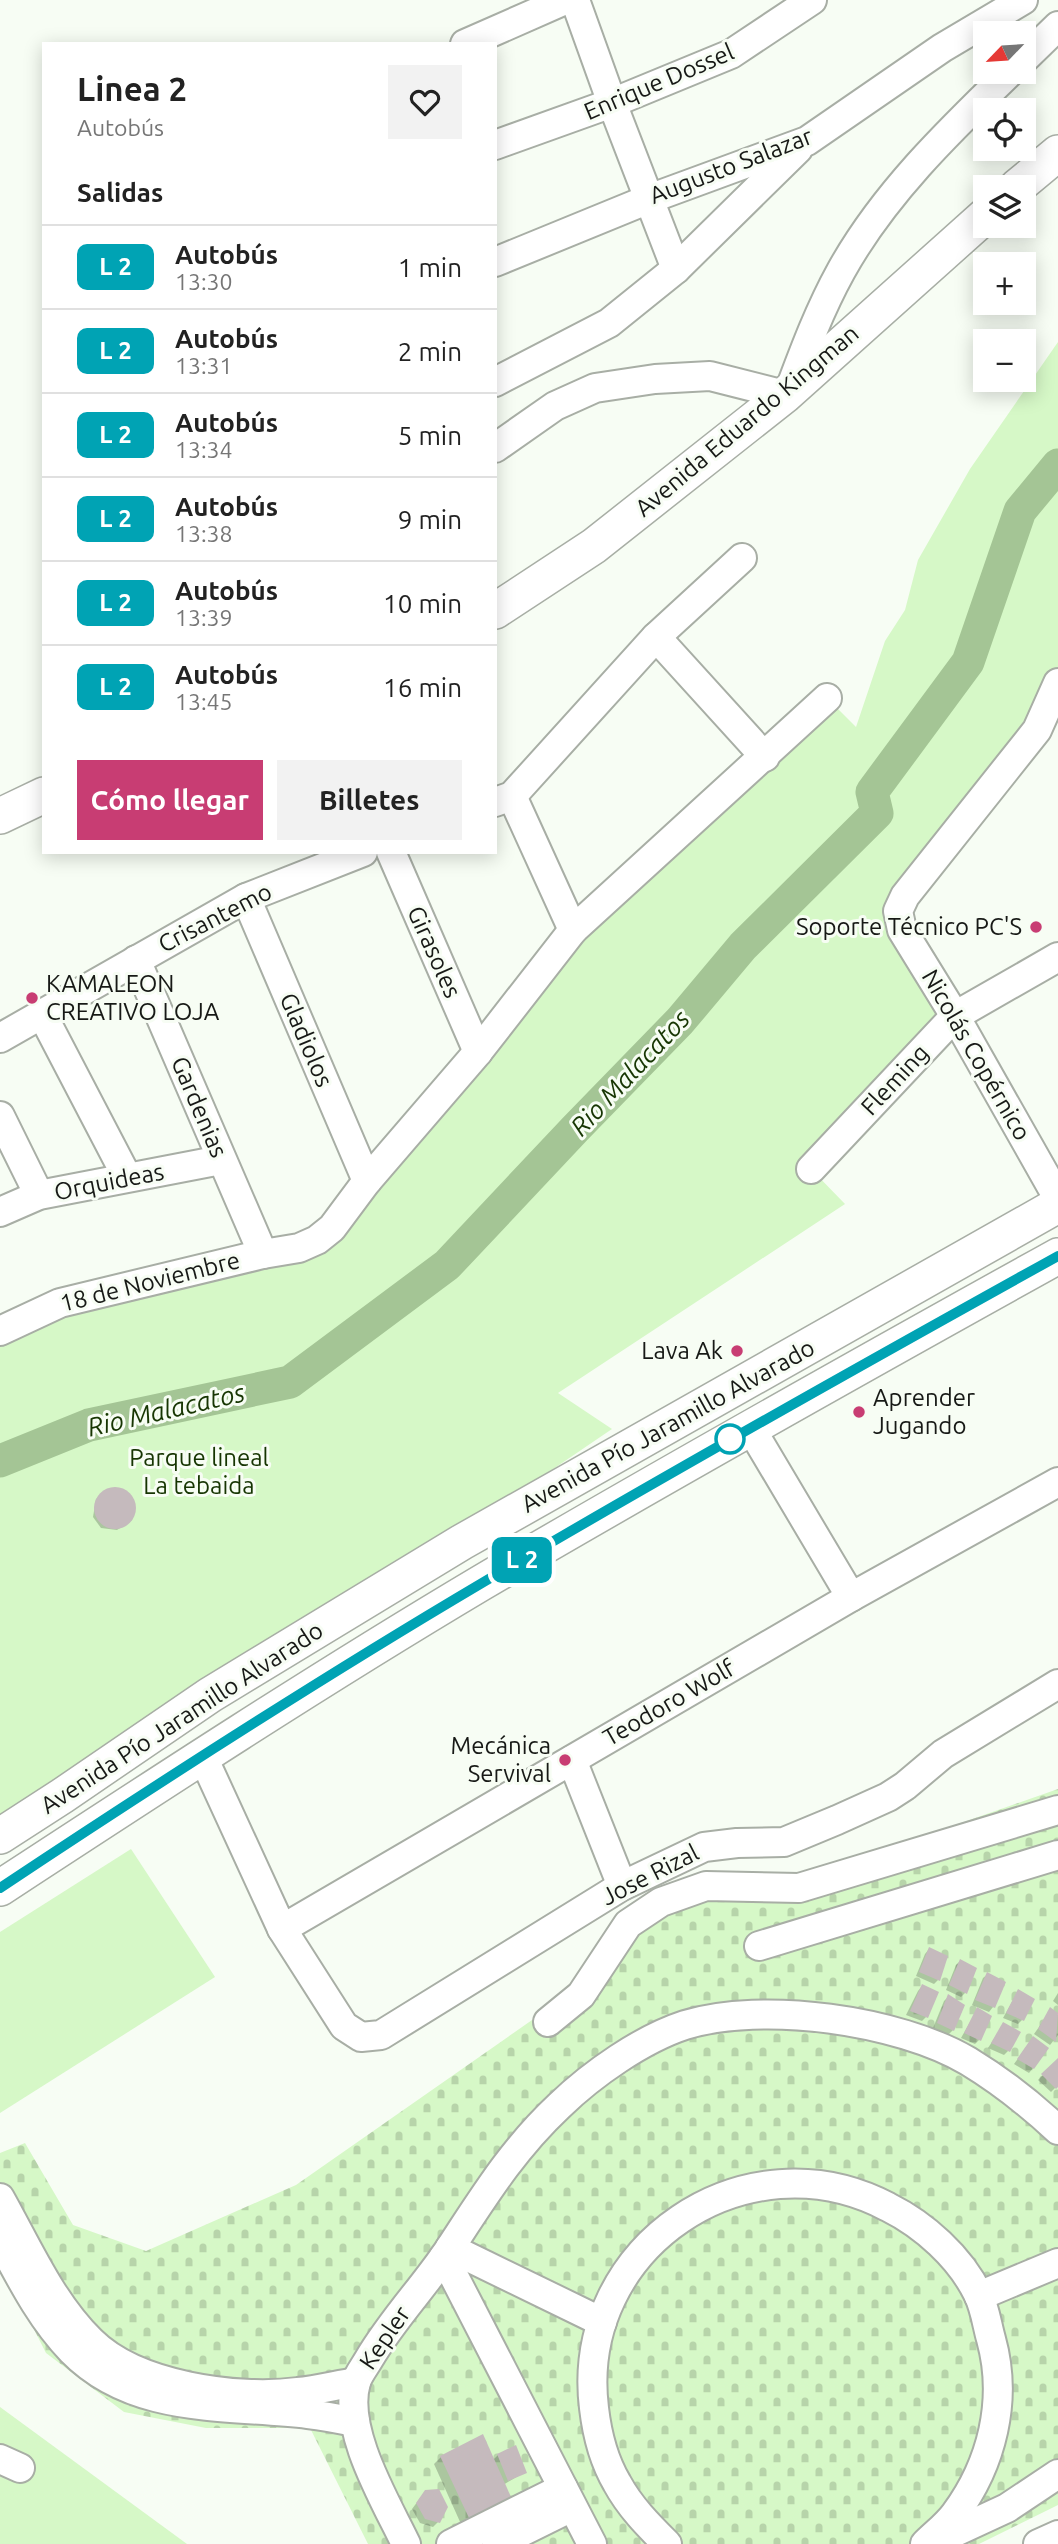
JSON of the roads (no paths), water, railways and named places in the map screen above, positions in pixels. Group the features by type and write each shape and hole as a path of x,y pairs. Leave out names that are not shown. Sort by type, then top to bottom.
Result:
{"main road":[{"path":"1031,175 1058,153"},
{"name":"Avenida Eduardo Kingman","path":"497,610 594,546 787,392 973,227"},
{"name":"Avenida Pío Jaramillo Alvarado","path":"0,1836 210,1695 462,1542 1058,1205"},
{"name":"Avenida Pío Jaramillo Alvarado","path":"0,1888 202,1755 479,1584 750,1427 1058,1256"}],"street":[{"path":"470,42 565,0"},
{"path":"575,0 676,269"},
{"name":"Enrique Dossel","path":"497,144 612,103 731,54 813,0"},
{"name":"Augusto Salazar","path":"497,261 649,198 807,141 942,48 1023,0"},
{"path":"1036,47 1058,26"},
{"path":"497,447 555,406 595,388 654,379 710,376 787,392 816,319 841,270 875,218 957,123 998,84"},
{"path":"497,381 609,323 676,269 807,141"},
{"path":"573,930 504,799 656,637 743,558"},
{"path":"656,637 765,757"},
{"path":"1048,724 1058,683"},
{"name":"18 de Noviembre","path":"0,1331 60,1303 263,1254 299,1248 317,1240 332,1228 367,1181 478,1052 573,930 827,698"},
{"name":"Nicolás Copérnico","path":"1048,724 905,896 898,911 902,930 955,1016 1058,1198"},
{"name":"Crisantemo","path":"0,1038 246,898 358,854"},
{"name":"Girasoles","path":"392,854 478,1052"},
{"name":"Gladiolos","path":"246,898 367,1181"},
{"name":"Fleming","path":"811,1169 955,1016 1058,957"},
{"name":"Gardenias","path":"136,960 263,1254"},
{"path":"42,1014 127,1177"},
{"path":"0,1116 39,1195"},
{"name":"Orquideas","path":"0,1212 39,1195 221,1160"},
{"path":"750,1427 851,1597"},
{"name":"Teodoro Wolf","path":"282,1928 851,1597 1058,1482"},
{"name":"Jose Rizal","path":"282,1928 344,2026 361,2037 381,2035 622,1886 704,1847 784,1842 862,1808 896,1791 943,1754 1058,1684"},
{"path":"202,1755 282,1928"},
{"path":"572,1760 622,1886"},
{"path":"548,2022 581,1995 628,1924 661,1902 706,1886 799,1888 1058,1810"},
{"path":"759,1946 1058,1855"},
{"name":"Kepler","path":"406,2544 363,2454 355,2422 356,2382 386,2332 447,2252 506,2163 561,2103 598,2073 638,2047 685,2025 738,2015 848,2021 926,2043 966,2060 1033,2107 1058,2130"},
{"path":"667,2544 640,2518 617,2484 600,2439 592,2392 594,2356 602,2322 614,2293 631,2267 651,2243 674,2222 716,2199 746,2189 778,2183 811,2183 842,2189 873,2199 902,2214 928,2233 951,2256 979,2296 996,2358 999,2400 992,2442 976,2481 954,2516 927,2544"},
{"path":"0,2197 57,2298 91,2341 109,2357 177,2383 238,2394 296,2392 356,2382"},
{"path":"0,2240 39,2310 61,2338 108,2379 152,2397 187,2405 308,2414 355,2422"},
{"path":"447,2252 602,2322"},
{"path":"447,2252 592,2544"},
{"path":"979,2296 1058,2263"},
{"path":"363,2454 370,2484 392,2544"},
{"path":"927,2544 1007,2508 1058,2474"},
{"path":"451,2544 568,2497"},
{"path":"497,2544 568,2497"},
{"path":"1038,2544 1058,2535"}],"waterway":[{"name":"Rio Malacatos","path":"0,1461 89,1425 290,1382 447,1265 680,1021 743,946 877,813 872,792 968,662 1020,511 1058,465"}],"place":[{"name":"Soporte Técnico PC'S","path":"1036,927"},
{"name":"KAMALEON CREATIVO LOJA","path":"32,998"},
{"name":"Lava Ak","path":"737,1351"},
{"name":"Aprender Jugando","path":"859,1412"},
{"name":"Mecánica Servival","path":"565,1760"}],"park label":[{"name":"Parque lineal La tebaida","path":"199,1472"}]}
